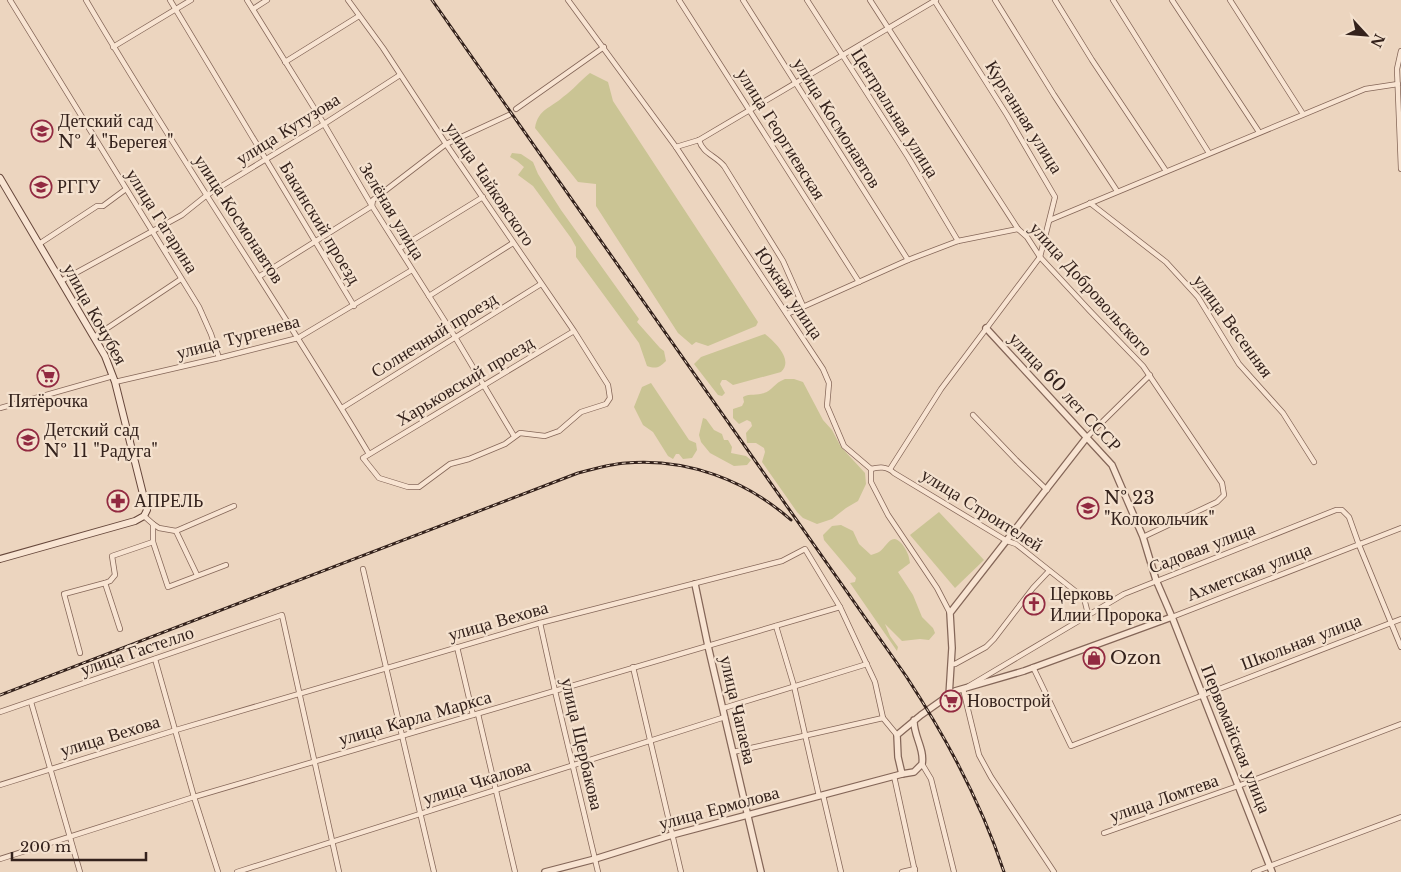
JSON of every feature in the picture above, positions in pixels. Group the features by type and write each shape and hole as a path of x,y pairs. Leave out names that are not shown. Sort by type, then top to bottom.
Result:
{"main road":[{"name":"улица Кочубея","path":"0,178 105,356 114,379 146,505 147,510 144,516"},
{"path":"0,559 135,521 144,516"}],"street":[{"name":"улица Гагарина","path":"10,0 198,307 212,334 219,358"},
{"name":"улица Космонавтов","path":"86,0 113,47 260,276 369,454"},
{"name":"Бакинский проезд","path":"170,0 354,306"},
{"path":"113,47 191,0"},
{"name":"Зелёная улица","path":"247,0 514,436"},
{"path":"253,9 267,0"},
{"name":"улица Чайковского","path":"348,0 574,331 608,385 610,398 606,404 581,412 559,430 545,436 520,434 514,436"},
{"name":"Южная улица","path":"568,0 676,147 787,314 826,376 829,383 827,406 844,446 871,470"},
{"name":"улица Георгиевская","path":"679,0 859,282"},
{"name":"улица Космонавтов","path":"743,0 908,260"},
{"name":"Центральная улица","path":"807,0 908,157 958,241"},
{"name":"улица Добровольского","path":"870,0 1018,229 1027,237 1040,258 1143,366 1222,483 1224,495 1217,502 1143,537"},
{"path":"676,147 699,140 935,0"},
{"name":"Курганная улица","path":"935,0 1055,193 1040,258"},
{"path":"995,0 1117,191"},
{"path":"1054,0 1166,171"},
{"path":"1112,0 1209,153"},
{"path":"1172,0 1259,132"},
{"path":"1230,0 1302,114"},
{"path":"286,62 359,16"},
{"path":"516,110 604,47"},
{"path":"1401,51 1397,69 1401,169"},
{"name":"улица Кутузова","path":"61,281 182,214 207,195 324,124 400,74"},
{"path":"1050,220 1302,114 1366,89 1398,84"},
{"path":"260,276 372,206 373,200 446,144 509,115"},
{"path":"699,140 705,152 716,157 724,166 772,242 783,261 803,306"},
{"path":"39,244 97,206 103,206 126,189"},
{"path":"400,248 483,197"},
{"name":"улица Весенняя","path":"1090,203 1166,262 1198,297 1239,364 1282,413 1314,462"},
{"path":"787,314 908,260 958,241 1018,229"},
{"path":"429,296 513,242"},
{"path":"949,696 951,664 950,613 937,588 888,515 871,482 871,470 880,467 890,469 941,389 1040,258"},
{"name":"улица Тургенева","path":"0,408 114,379 219,358 298,338 412,270"},
{"path":"94,337 181,279"},
{"name":"Солнечный проезд","path":"342,408 541,284"},
{"name":"улица 60 лет СССР","path":"986,328 1112,465 1143,537 1162,597 1172,617"},
{"name":"Харьковский проезд","path":"369,454 574,331"},
{"path":"950,613 1087,437 1150,375"},
{"path":"973,415 1047,490"},
{"path":"369,454 363,458 379,478 408,487 419,487 450,464 469,459 505,444 514,436"},
{"name":"улица Строителей","path":"890,469 1007,541 1016,544 1084,598 1088,614"},
{"path":"144,516 158,528 176,531 234,506"},
{"name":"Садовая улица","path":"964,688 1124,594 1336,510 1342,510 1349,517 1359,545"},
{"path":"153,524 153,542 168,588 226,565"},
{"name":"Ахметская улица","path":"897,735 914,720 955,691 1033,667 1172,617 1401,528"},
{"path":"176,531 197,575"},
{"path":"80,653 64,594 110,581 115,575 112,556 153,542"},
{"path":"1359,545 1401,648"},
{"name":"улица Вехова","path":"0,785 176,730 540,623 782,562 805,549 840,607 874,682 883,718 897,735"},
{"path":"363,569 434,872"},
{"path":"951,664 955,664 986,646 994,639 1033,588 1050,571"},
{"path":"105,583 120,629"},
{"name":"улица Чапаева","path":"695,584 761,872"},
{"name":"улица Карла Маркса","path":"0,859 194,797 840,607"},
{"name":"улица Гастелло","path":"0,712 282,615 300,693"},
{"name":"Первомайская улица","path":"1172,617 1271,869"},
{"name":"Школьная улица","path":"1033,667 1071,746 1401,619"},
{"name":"улица Щербакова","path":"540,623 598,872"},
{"path":"776,626 794,686 805,736 841,872"},
{"path":"456,647 496,790 515,872"},
{"path":"155,659 194,797 218,872"},
{"path":"724,708 867,664"},
{"path":"632,667 680,872"},
{"path":"964,688 979,755 1054,872"},
{"path":"300,693 339,872"},
{"path":"31,702 80,872"},
{"name":"улица Чкалова","path":"237,872 725,717"},
{"path":"733,752 883,718"},
{"path":"914,720 914,728 922,755 922,764 932,779 954,872"},
{"name":"улица Ломтева","path":"1104,833 1238,786 1401,724"},
{"path":"897,735 898,757 902,774"},
{"name":"улица Ермолова","path":"544,872 595,859 672,835 914,772 922,764"},
{"path":"894,776 915,870 902,872"},
{"path":"1254,872 1271,869 1401,817"}],"shaded area":[{"path":"590,73 608,82 613,101 758,322 756,326 708,346 696,342 692,345 678,333 596,206 596,184 578,182 535,128 542,113"},
{"path":"512,153 521,154 533,162 538,174 561,210 639,319 637,322 664,351 666,361 661,365 655,368 647,366 639,343 576,257 576,247 571,238 533,186 518,175 524,167 510,157"},
{"path":"765,334 782,352 785,362 781,372 733,385 726,380 722,380 720,384 725,393 722,396 718,395 694,364 701,357"},
{"path":"785,379 803,382 823,420 832,430 841,447 865,473 866,484 858,501 832,519 817,524 803,518 797,512 762,462 765,452 764,448 756,443 747,443 746,433 752,426 751,422 747,420 739,424 733,418 733,409 742,406 744,402 743,397 767,392"},
{"path":"651,383 689,440 696,443 697,450 692,458 683,459 679,454 676,454 673,459 668,456 653,432 643,425 634,407 642,387"},
{"path":"703,418 706,419 714,430 722,434 724,440 728,440 732,447 731,453 746,456 751,460 747,465 734,466 710,453 701,442 699,435"},
{"path":"939,512 984,560 955,588 910,535"},
{"path":"841,525 853,531 859,544 871,555 882,550 889,541 895,539 902,544 908,553 910,563 898,572 913,595 922,617 933,628 935,633 929,640 902,641 885,624 890,636 898,647 897,651 850,583 855,582 856,578 824,540 823,535 832,526"}],"railway":[{"path":"432,0 906,676 949,746 985,820 1004,872"},
{"path":"0,695 578,473 602,467 649,462 693,468 735,483 755,494 791,520"}],"place":[{"name":"Детский сад № 4 \"Берегея\"","path":"42,131"},
{"name":"РГГУ","path":"41,187"},
{"name":"Пятёрочка","path":"48,376"},
{"name":"Детский сад № 11 \"Радуга\"","path":"28,440"},
{"name":"АПРЕЛЬ","path":"118,501"},
{"name":"№ 23 \"Колокольчик\"","path":"1088,508"},
{"name":"Церковь Илии Пророка","path":"1034,604"},
{"name":"Ozon","path":"1094,658"},
{"name":"Новострой","path":"951,701"}]}
